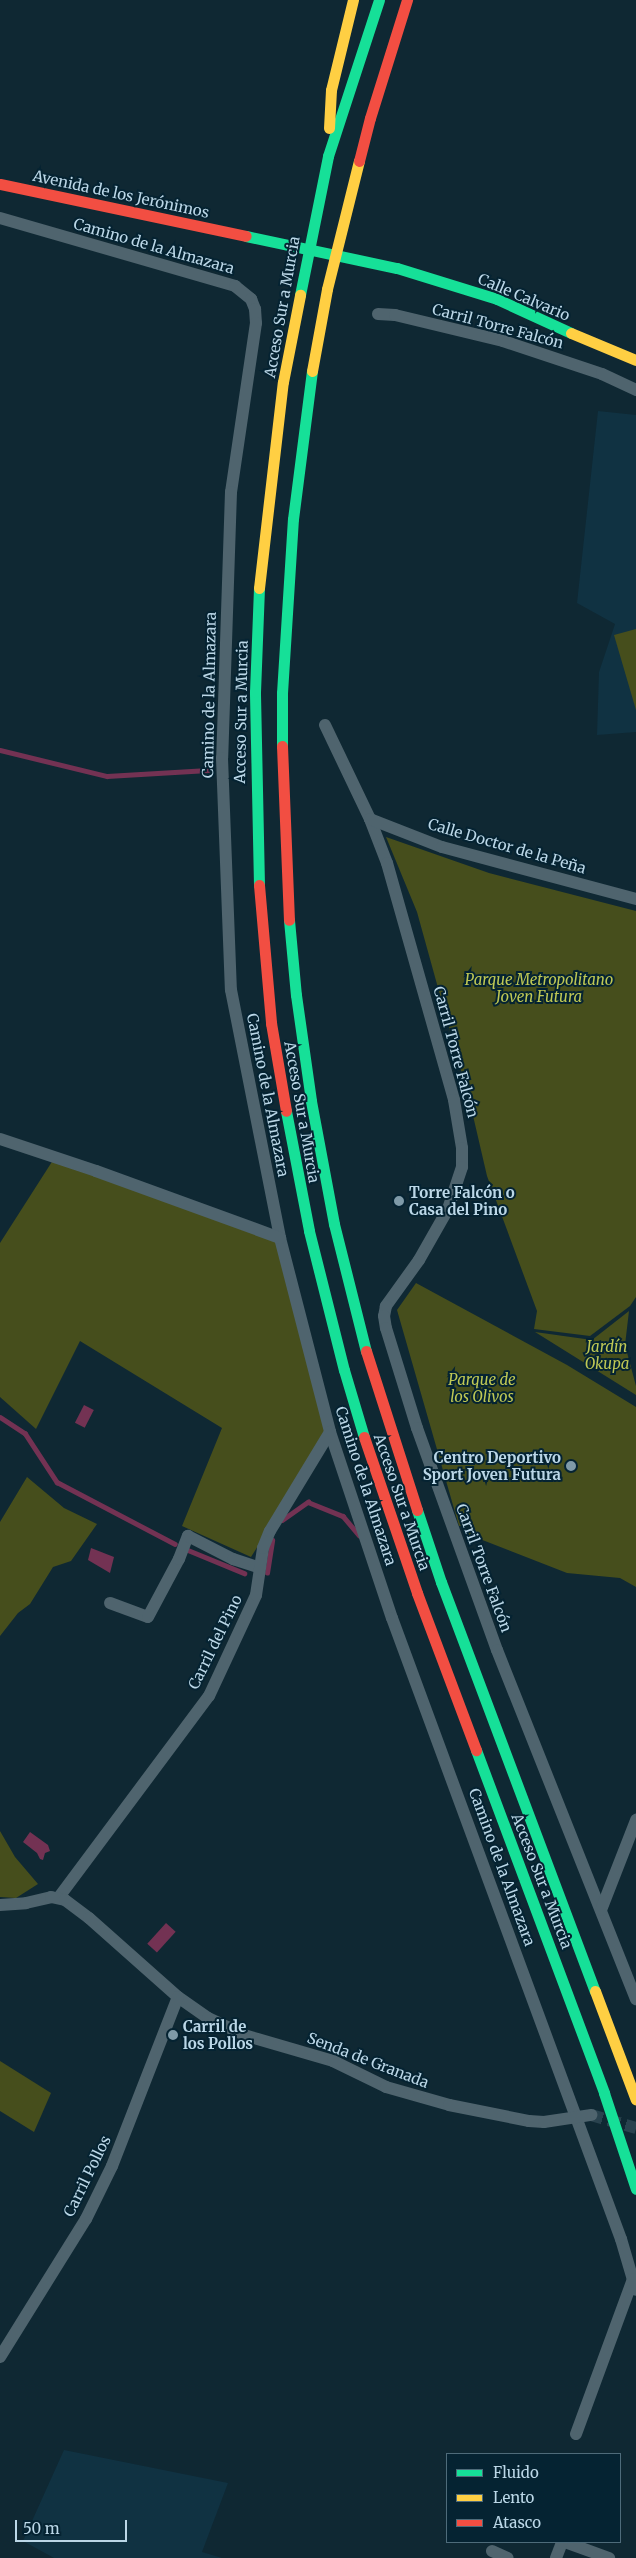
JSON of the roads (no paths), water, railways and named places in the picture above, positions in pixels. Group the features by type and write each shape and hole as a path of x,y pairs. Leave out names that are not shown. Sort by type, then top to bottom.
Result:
{"main road":[{"path":"328,156 331,90 352,0"},
{"name":"Acceso Sur a Murcia","path":"379,0 328,156 300,283 283,382 270,482 259,592 255,692 260,906 271,1023 294,1162 309,1231 334,1335 369,1455 429,1628 604,2093 636,2189"},
{"name":"Acceso Sur a Murcia","path":"407,0 370,118 327,289 309,389 293,519 285,611 282,703 283,808 288,910 296,995 314,1119 334,1224 369,1361 385,1415 441,1582 636,2099"},
{"name":"Avenida de los Jerónimos","path":"0,184 397,268"},
{"name":"Calle Calvario","path":"397,268 497,299 600,346 636,360"}],"street":[{"name":"Camino de la Almazara","path":"0,218 236,286 251,299 255,309 256,323 231,492 222,758 231,990 280,1238 330,1432 392,1618 622,2239 635,2284"},
{"name":"Carril Torre Falcón","path":"378,314 396,315 503,341 602,374 636,390"},
{"name":"Carril Torre Falcón","path":"326,725 370,819 387,863 454,1100 462,1148 462,1167 448,1209 419,1260 389,1300 384,1316 417,1428 497,1650 636,1999"},
{"name":"Calle Doctor de la Peña","path":"370,819 442,846 636,899"},
{"path":"0,1139 96,1171 280,1238"},
{"name":"Carril del Pino","path":"59,1898 209,1696 256,1595 263,1548 270,1531 330,1432"},
{"path":"110,1603 148,1617 179,1559 188,1536 233,1559 260,1568"},
{"path":"601,1910 636,1820"},
{"path":"0,1905 59,1898"},
{"name":"Senda de Granada","path":"59,1898 89,1918 178,1997 225,2028 333,2061 386,2087 414,2096 529,2121 544,2122 591,2115"},
{"name":"Carril Pollos","path":"0,2357 86,2219 108,2175 178,1997"},
{"path":"576,2434 635,2284"},
{"path":"556,2558 564,2543"},
{"path":"567,2543 609,2558"},
{"path":"492,2551 508,2558"}],"waterway":[{"path":"0,750 107,776 208,770"},
{"path":"0,1417 25,1433 57,1482 175,1544"},
{"path":"282,1520 308,1502 343,1516 359,1535"},
{"path":"267,1573 272,1540"},
{"path":"188,1550 244,1573"}],"tunnel":[{"path":"591,2115 636,2128"}],"place":[{"name":"Torre Falcón o Casa del Pino","path":"399,1201"},
{"name":"Centro Deportivo Sport Joven Futura","path":"571,1466"},
{"name":"Carril de los Pollos","path":"173,2035"}],"park label":[{"name":"Parque Metropolitano Joven Futura","path":"539,988"},
{"name":"Jardín Okupa","path":"607,1354"},
{"name":"Parque de los Olivos","path":"482,1388"}]}
